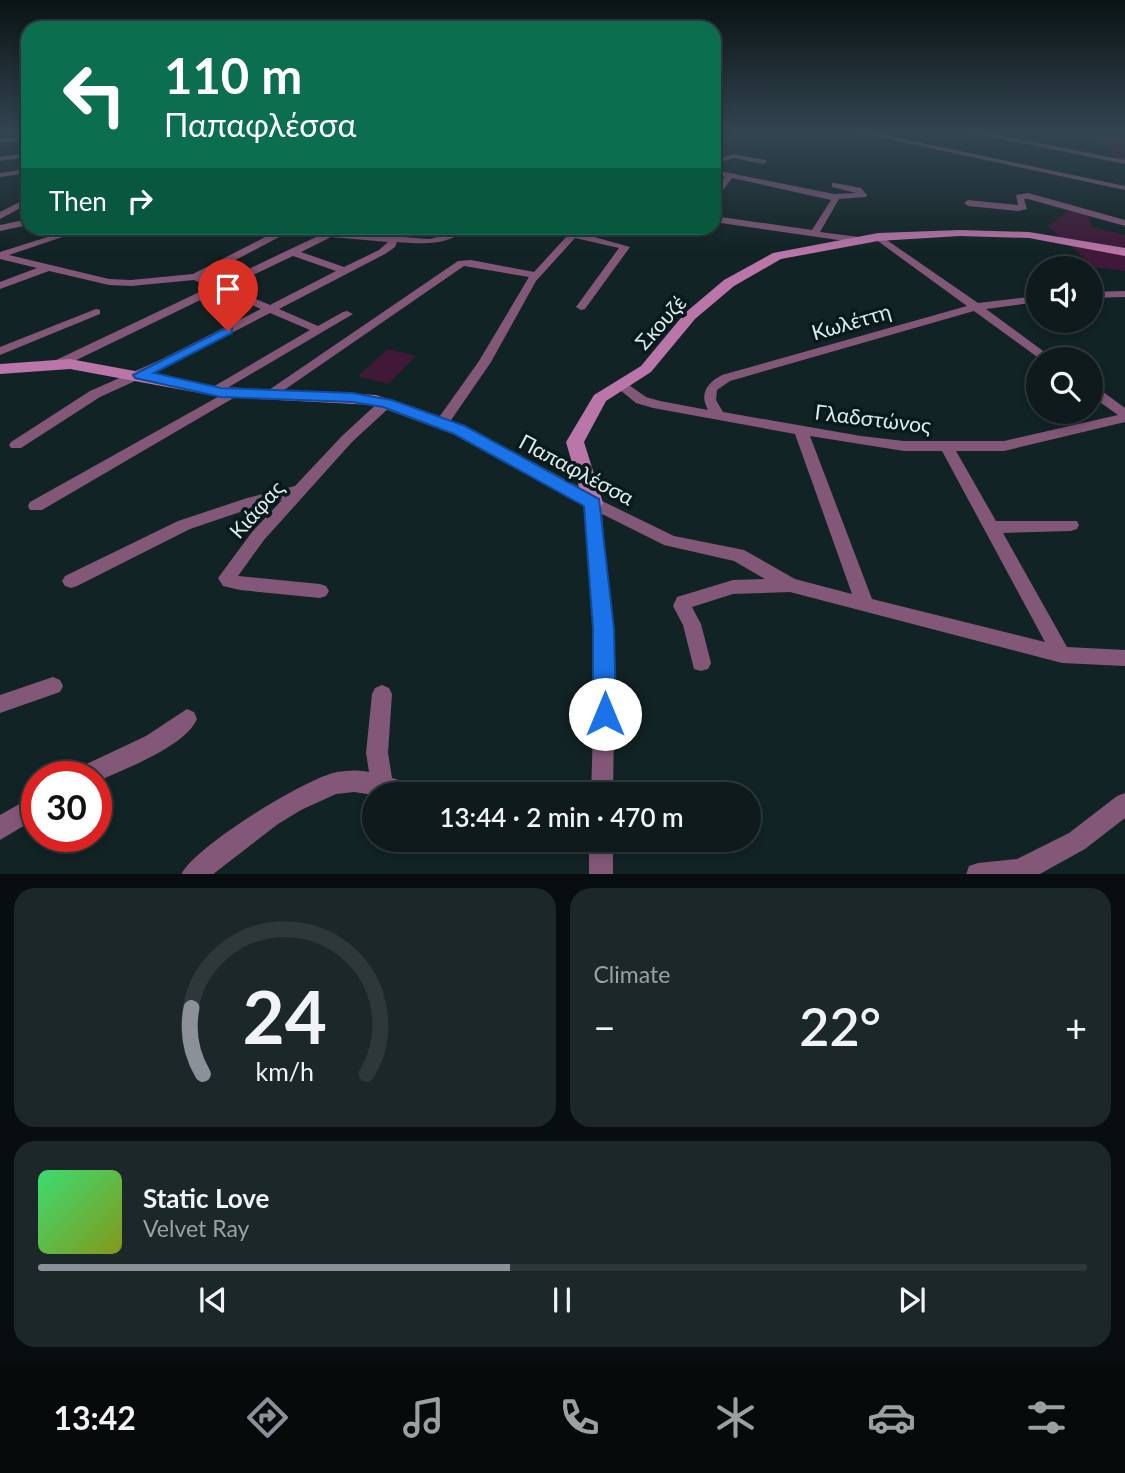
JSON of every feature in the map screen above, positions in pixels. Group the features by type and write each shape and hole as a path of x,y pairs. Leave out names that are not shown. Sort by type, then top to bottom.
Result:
{"street":[{"path":"0,175 21,172"},
{"path":"1048,172 1125,188"},
{"path":"721,173 834,197 863,195 858,190 835,185"},
{"path":"721,186 730,175"},
{"path":"968,203 1018,208 1024,207 1019,197 1028,196 1125,223"},
{"path":"814,233 830,210 834,197"},
{"path":"6,226 1,214 21,206"},
{"name":"Σκουζέ","path":"721,220 859,240"},
{"name":"Σκουζέ","path":"593,503 575,447 576,438 600,398 650,364 691,316 743,274 788,253 878,237 1005,233 1125,252"},
{"path":"2,254 62,235"},
{"path":"2,254 121,283 195,277 275,235"},
{"path":"58,364 329,235 437,241 449,235"},
{"path":"442,423 485,362 536,275 572,235"},
{"path":"577,235 625,247 580,307"},
{"path":"878,237 1031,347"},
{"path":"16,445 95,394 140,375 344,271 390,246 393,239"},
{"path":"295,253 344,271"},
{"path":"269,394 460,265 471,262 536,275"},
{"path":"0,286 49,267"},
{"path":"195,277 319,330"},
{"path":"1103,295 1125,294"},
{"name":"Κωλέττη","path":"720,417 708,399 710,388 720,381 976,307 1026,301"},
{"path":"0,351 96,312"},
{"path":"212,391 347,314"},
{"name":"Παπαφλέσσα","path":"0,369 58,364 140,375 212,391 368,399 386,403 442,423 670,541 738,555 790,585 1062,655 1125,659"},
{"name":"Γλαδστώνος","path":"621,386 649,403 720,417 861,441 947,447 1004,446 1125,416"},
{"path":"36,506 232,393"},
{"path":"1103,399 1125,416"},
{"name":"Κιάφας","path":"320,591 240,583 227,578 258,536 347,439 386,403"},
{"path":"801,431 865,605"},
{"path":"947,447 1062,655"},
{"path":"71,581 184,525 252,502 302,490"},
{"path":"593,503 605,653 602,782"},
{"path":"990,527 1071,525"},
{"path":"701,663 692,624 682,606 683,602 733,587 790,585"},
{"path":"0,704 53,686"},
{"path":"382,694 377,753 382,782"},
{"path":"112,763 169,736 187,719"},
{"path":"193,874 267,819 329,785 355,781 362,783"},
{"path":"978,874 1014,873 1077,841 1125,804"},
{"path":"0,828 21,815"},
{"path":"601,852 601,874"}],"shaded area":[{"path":"1070,210 1087,214 1092,227 1125,235 1125,271 1103,268 1103,256 1082,256 1048,226"},
{"path":"388,349 416,356 388,384 358,376"}],"route":[{"path":"228,331 140,375 221,392 368,399 386,403 460,430 520,466 593,503 604,629 605,714"}]}
